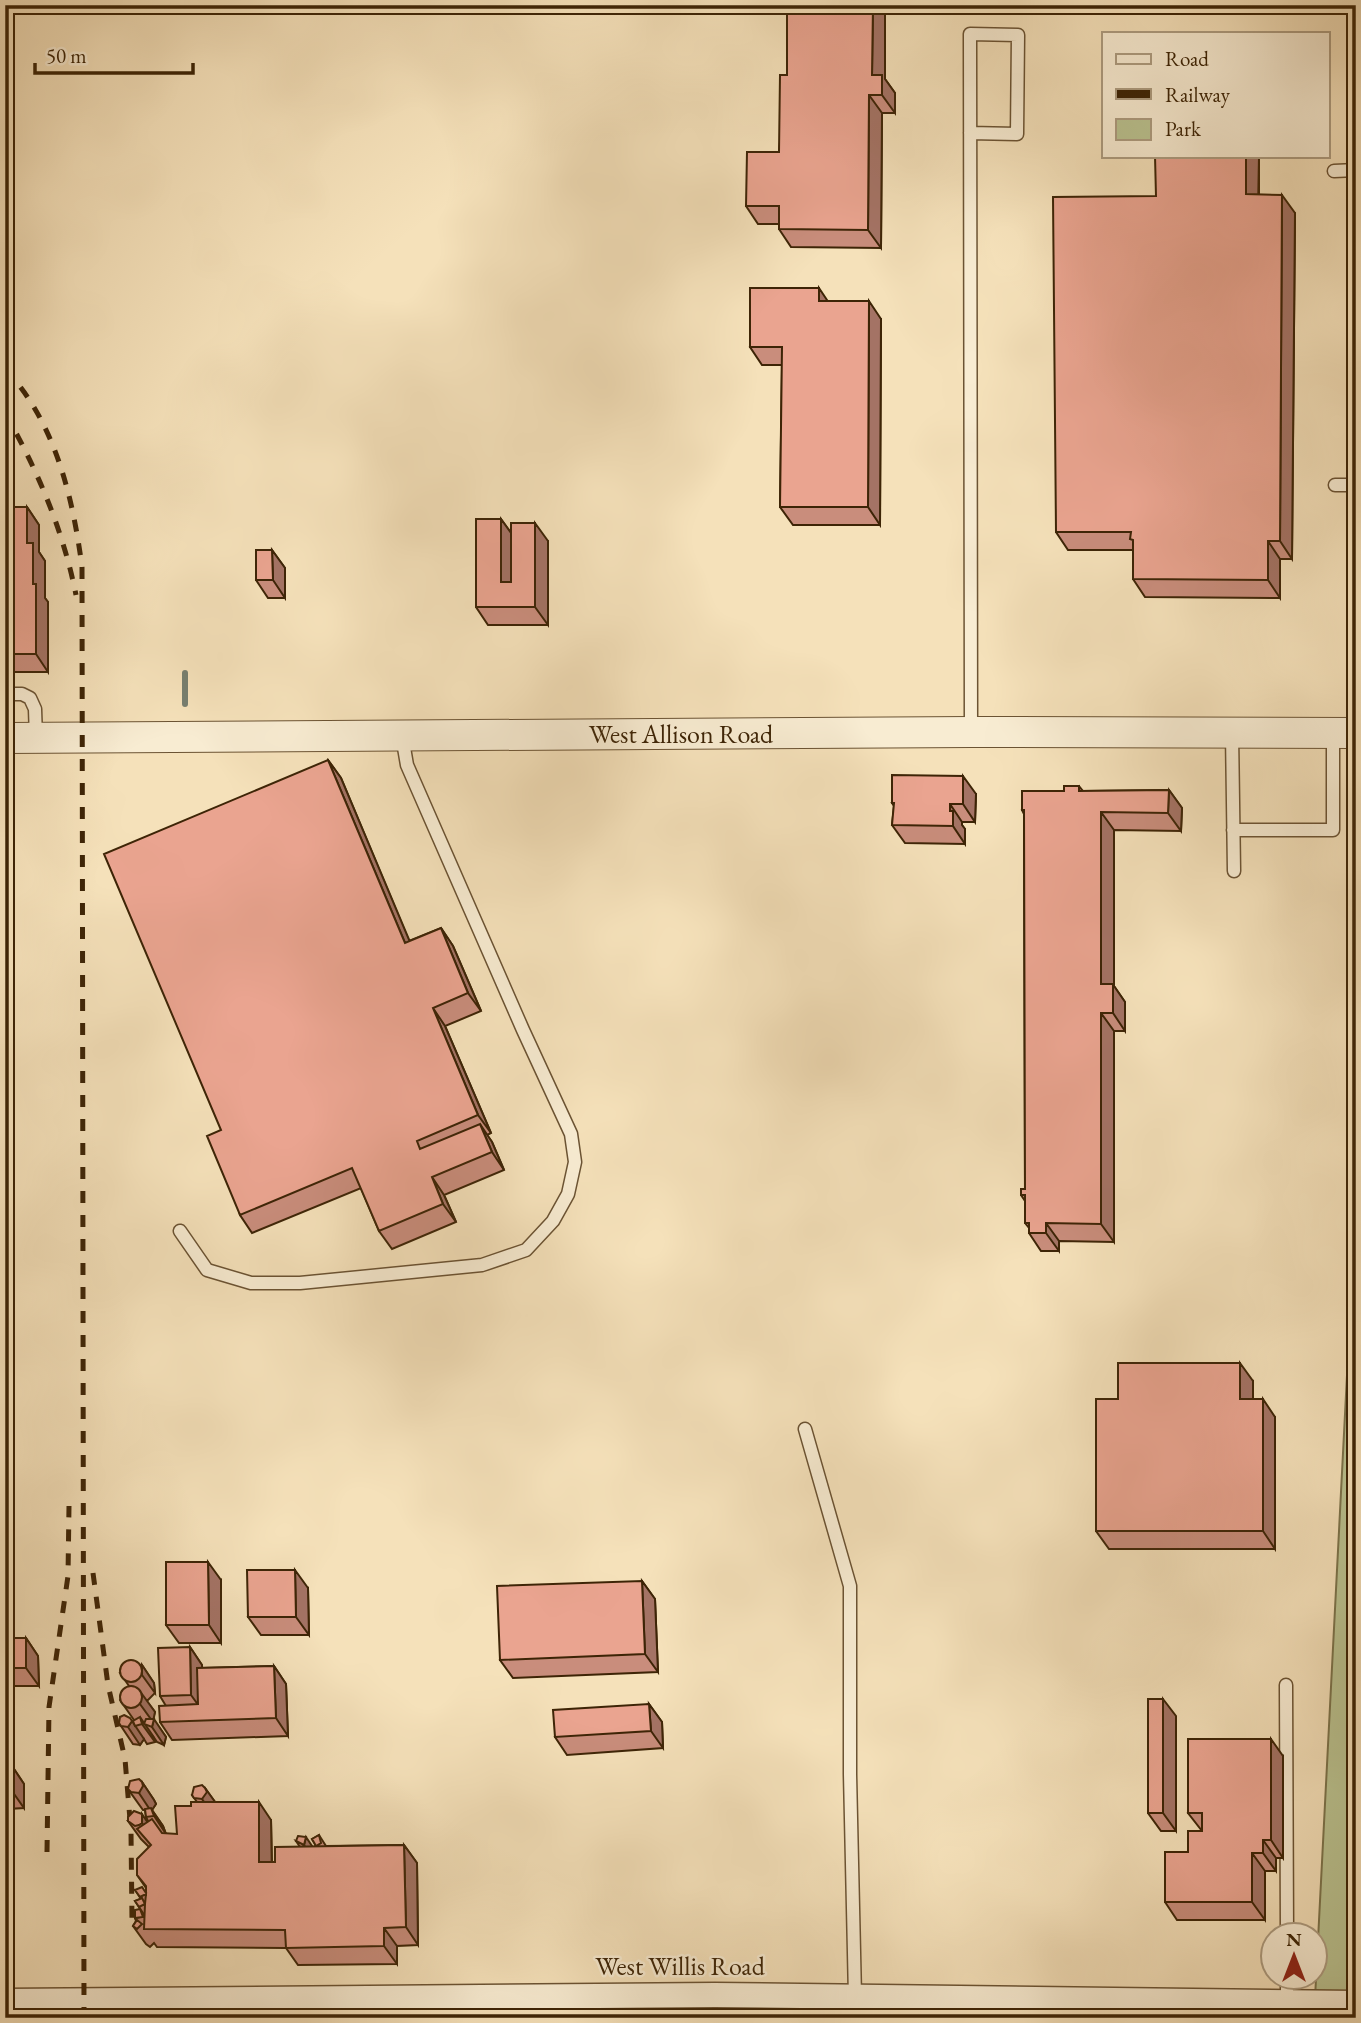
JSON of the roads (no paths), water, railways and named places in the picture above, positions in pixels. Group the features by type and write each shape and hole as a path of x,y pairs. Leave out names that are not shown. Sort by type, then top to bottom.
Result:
{"street":[{"name":"West Allison Road","path":"5,738 971,732 1345,733"},
{"name":"West Willis Road","path":"5,2001 394,2008 570,2007 855,1997 912,2008 1191,2009 1277,1992"},
{"name":"West Willis Road","path":"1297,1992 1355,2003"}],"lane":[{"path":"970,133 1017,134 1018,35 970,34 970,133 971,732"},
{"path":"1334,171 1356,170"},
{"path":"1335,485 1356,485"},
{"path":"5,695 22,694 30,698 35,709 36,738"},
{"path":"1232,733 1234,871"},
{"path":"1233,830 1333,830 1345,733"},
{"path":"180,1230 207,1270 251,1283 300,1283 482,1265 526,1250 553,1221 568,1194 575,1162 571,1134 407,765 402,736"},
{"path":"805,1429 850,1586 850,1774 855,1997"},
{"path":"1286,1685 1287,1922"}],"waterway":[{"path":"185,673 185,704"}],"railway":[{"path":"5,369 37,412 49,436 67,488 82,567 84,2018"},
{"path":"5,413 28,457 57,524 76,595"},
{"path":"47,1852 49,1707 68,1576 69,1506"},
{"path":"93,1573 108,1685 125,1759 131,1832 132,1920"}]}
